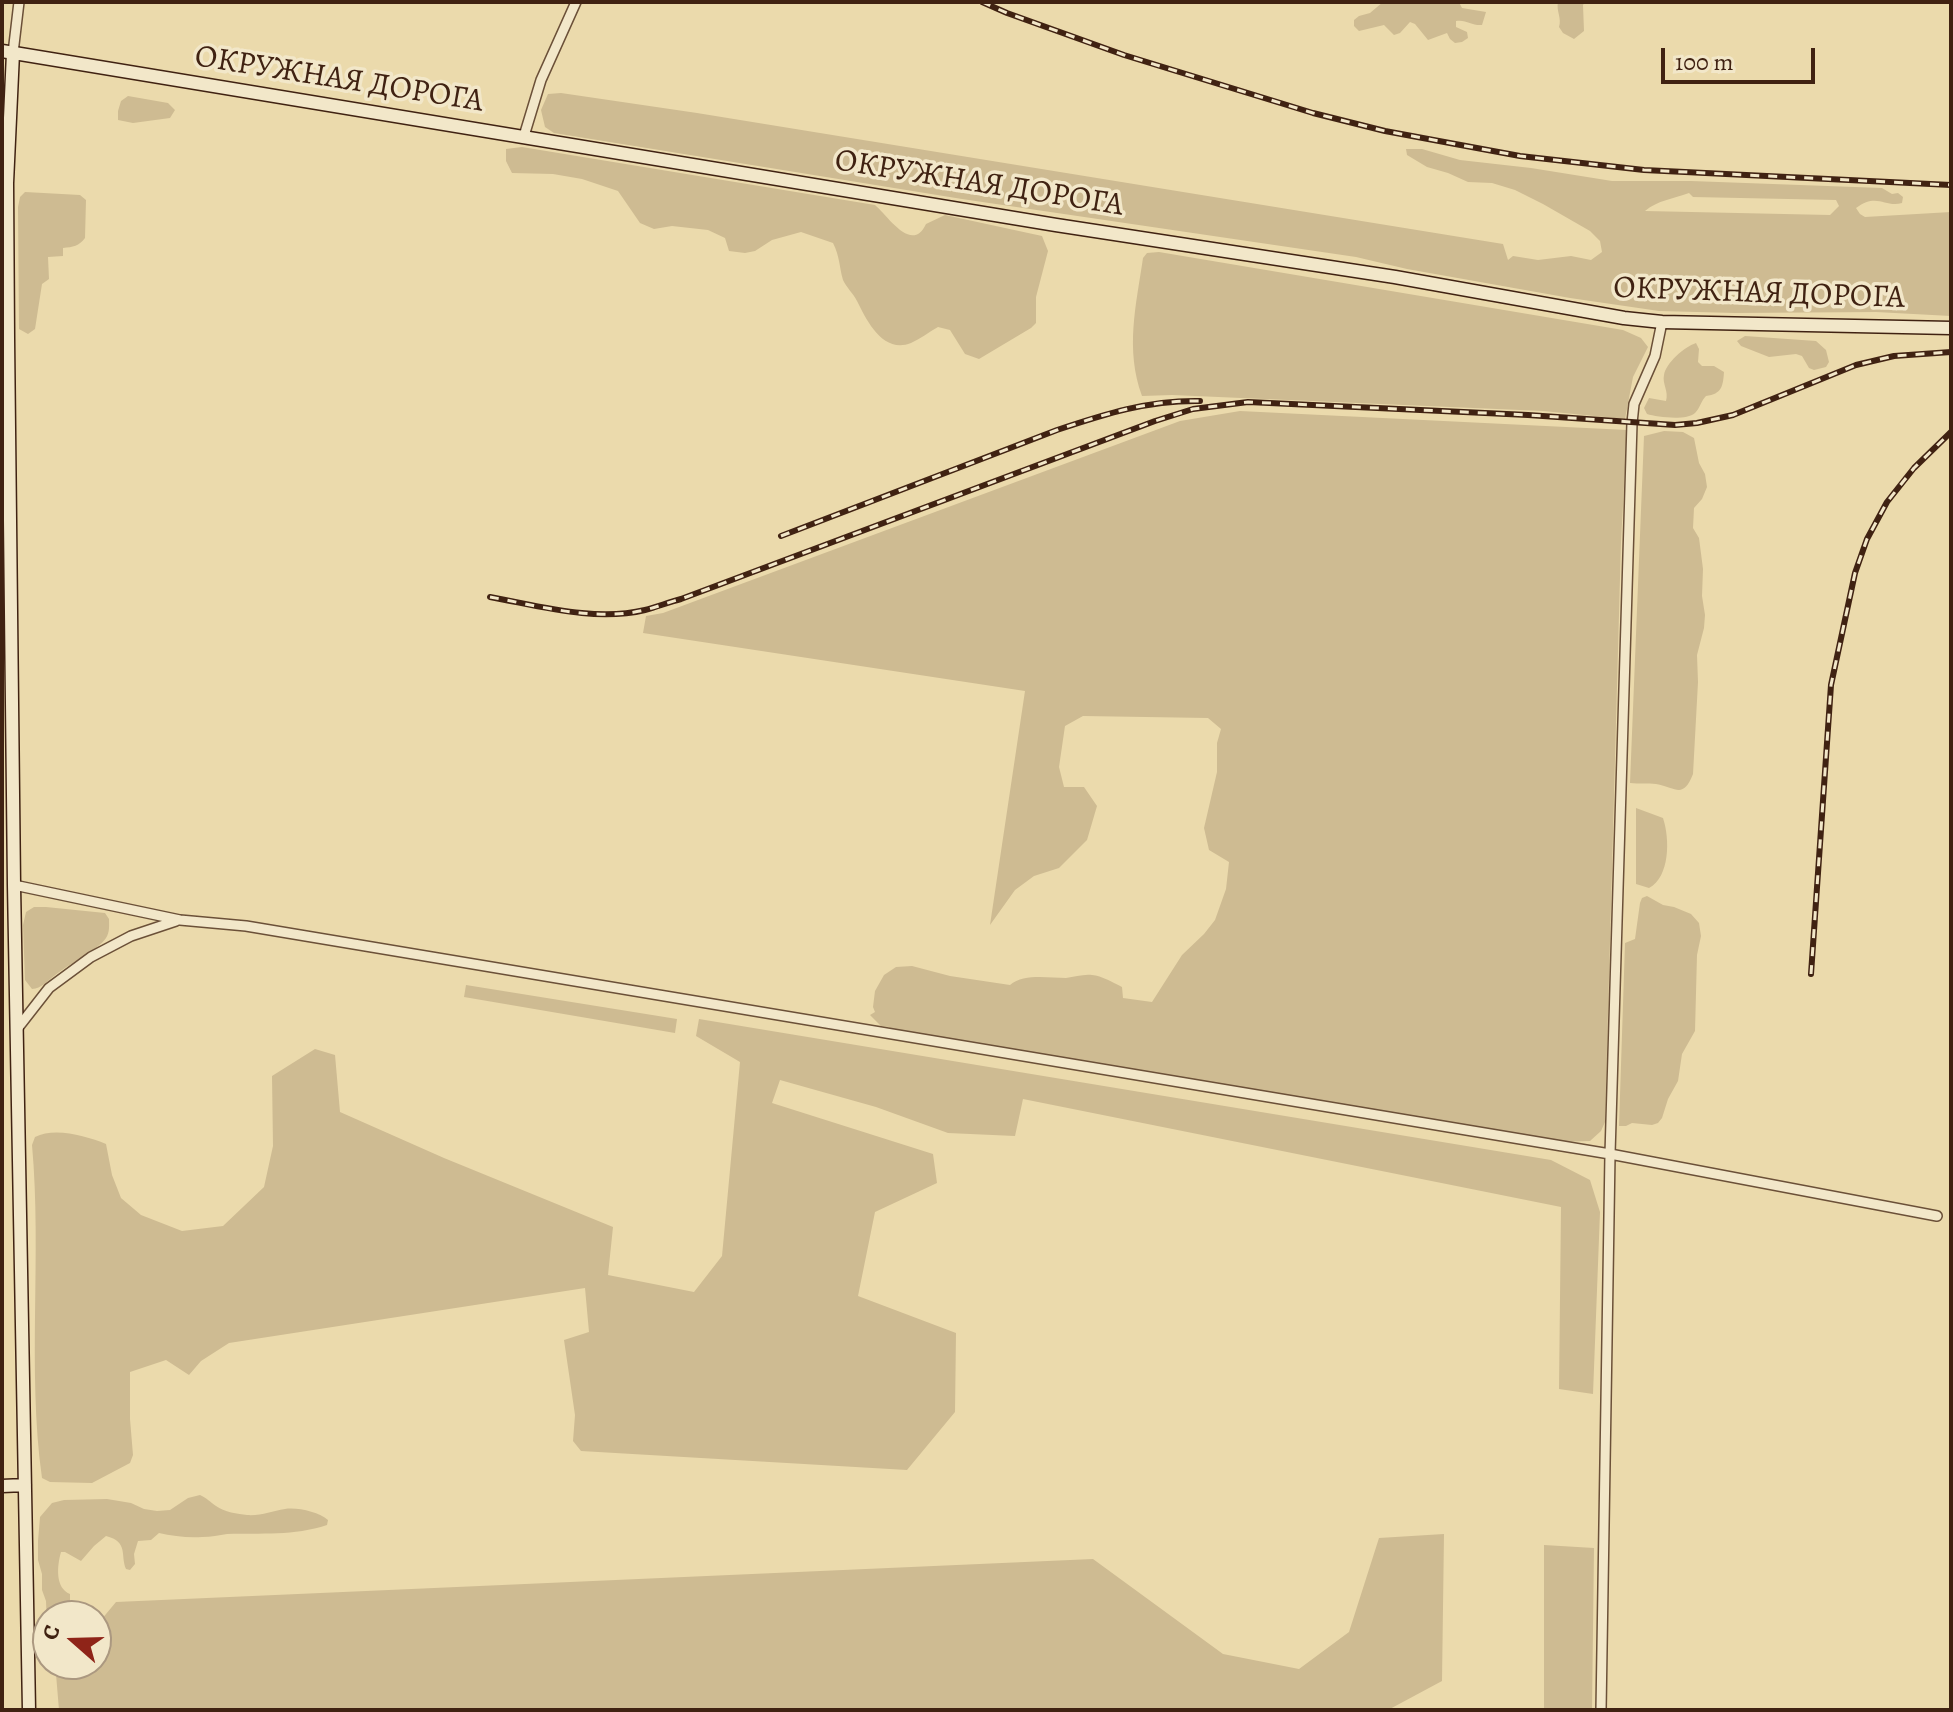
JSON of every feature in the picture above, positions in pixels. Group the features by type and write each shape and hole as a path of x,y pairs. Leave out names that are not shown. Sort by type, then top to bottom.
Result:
{"main road":[{"name":"ОКРУЖНАЯ ДОРОГА","path":"8,52 1056,225 1395,277 1624,318 1662,322 1951,328"},
{"path":"8,52 14,885 29,1710"},
{"path":"2,1486 25,1485"}],"street":[{"path":"8,52 19,2"},
{"path":"524,136 541,80 576,2"},
{"path":"1601,1710 1610,1154 1632,423 1634,404 1655,356 1662,322"},
{"path":"14,885 180,920 277,931 1610,1154 1937,1216"},
{"path":"16,1029 49,988 91,957 131,936 180,920"}],"shaded area":[{"path":"1383,2 1459,2 1462,8 1486,12 1482,25 1456,21 1456,27 1467,32 1468,38 1455,43 1447,33 1428,40 1410,22 1394,35 1384,25 1359,31 1354,26 1354,20 1370,13"},
{"path":"1558,2 1585,2 1584,31 1574,39 1559,27"},
{"path":"561,93 697,113 1503,244 1508,260 1513,256 1538,260 1571,256 1591,260 1602,252 1600,241 1590,231 1543,204 1515,190 1492,183 1468,182 1427,167 1407,155 1406,149 1422,149 1460,160 1612,181 1882,188 1892,194 1898,193 1903,197 1902,203 1870,201 1856,208 1860,214 1865,217 1951,212 1951,316 1876,312 1659,311 1570,298 1356,257 962,199 554,133 545,127 541,110 548,94","holes":["1689,193 1693,197 1836,200 1839,206 1830,215 1645,211 1660,202"]},
{"path":"128,96 168,103 175,110 170,118 133,123 118,120 121,101"},
{"path":"522,147 875,205 907,234 920,232 926,224 945,215 1042,236 1048,251 1036,297 1036,323 979,359 965,354 950,330 938,327 911,343 892,344 877,334 844,283 833,243 801,232 772,240 755,251 745,253 729,251 725,238 708,230 672,226 654,229 640,223 618,191 582,179 553,174 512,173 506,161 506,149"},
{"path":"25,192 80,195 86,200 85,238 76,246 63,248 63,256 48,257 49,279 42,284 35,329 28,334 19,329 18,207 20,197"},
{"path":"1159,252 1623,330 1641,338 1648,347 1633,377 1625,419 1543,411 1142,396 1134,361 1135,310 1143,258 1147,253"},
{"path":"1745,336 1816,341 1826,350 1829,362 1826,367 1814,370 1809,368 1802,356 1796,354 1769,357 1741,346 1737,341"},
{"path":"1696,343 1698,362 1724,372 1721,388 1706,396 1691,415 1671,418 1647,414 1644,408 1649,398 1666,401 1665,370 1681,352"},
{"path":"1240,411 1627,430 1621,542 1605,1122 1601,1131 1590,1141 1558,1142 881,1026 870,1015 875,1012 875,991 884,975 896,967 912,966 950,976 1010,985 1029,978 1092,975 1122,987 1123,998 1152,1002 1182,955 1215,920 1226,889 1229,862 1209,850 1204,828 1217,772 1217,743 1221,729 1208,718 1083,716 1065,726 1059,767 1064,787 1084,787 1097,806 1087,840 1059,868 1034,876 1015,890 990,925 1025,691 643,633 646,616 663,613 1180,421"},
{"path":"1664,431 1683,432 1694,438 1707,487 1694,508 1693,528 1699,538 1705,615 1697,655 1693,774 1686,787 1679,790 1656,784 1630,783 1644,436"},
{"path":"1636,808 1663,818 1665,827 1665,867 1656,883 1649,888 1636,884"},
{"path":"1647,896 1691,914 1699,923 1701,936 1697,955 1695,1031 1682,1054 1678,1081 1658,1123 1619,1126 1625,943 1635,939 1640,903"},
{"path":"34,907 105,913 109,926 106,938 96,947 41,986 32,989 25,980 23,925 26,912"},
{"path":"466,985 677,1019 675,1033 464,997"},
{"path":"699,1019 1551,1160 1590,1180 1600,1212 1593,1394 1559,1389 1561,1207 1023,1099 1015,1136 948,1133 876,1107 780,1080 772,1103 933,1154 937,1183 875,1212 858,1296 956,1333 955,1412 907,1470 581,1451 573,1441 575,1415 564,1340 589,1332 585,1288 229,1343 201,1361 189,1375 166,1360 130,1372 133,1455 130,1463 92,1483 50,1482 42,1478 35,1354 36,1228 32,1145 35,1137 61,1133 106,1144 112,1175 121,1198 141,1215 182,1231 223,1226 264,1187 273,1146 272,1076 315,1049 335,1055 340,1112 613,1227 608,1275 694,1292 722,1256 740,1062 696,1036"},
{"path":"200,1495 231,1512 252,1515 302,1509 328,1520 327,1525 315,1529 290,1532 205,1537 159,1533 151,1540 138,1541 135,1564 130,1570 124,1564 121,1545 106,1536 81,1561 61,1552 58,1576 62,1587 70,1594 70,1600 46,1600 38,1560 38,1541 40,1517 52,1503 107,1499 157,1511 170,1510 188,1498"},
{"path":"1444,1534 1442,1681 1388,1710 59,1710 56,1680 112,1680 112,1607 116,1602 1093,1559 1223,1654 1299,1669 1349,1632 1379,1538"},
{"path":"1544,1545 1594,1548 1592,1710 1544,1710"}],"railway":[{"path":"982,2 1124,55 1313,113 1385,131 1520,156 1644,170 1951,185"},
{"path":"490,597 587,614 645,610 1193,409 1248,402 1675,425 1733,415 1856,365 1894,356 1951,352"},
{"path":"781,536 1075,424 1145,406 1200,401"},
{"path":"1811,974 1831,685 1855,573 1867,539 1887,502 1914,468 1951,432"}]}
